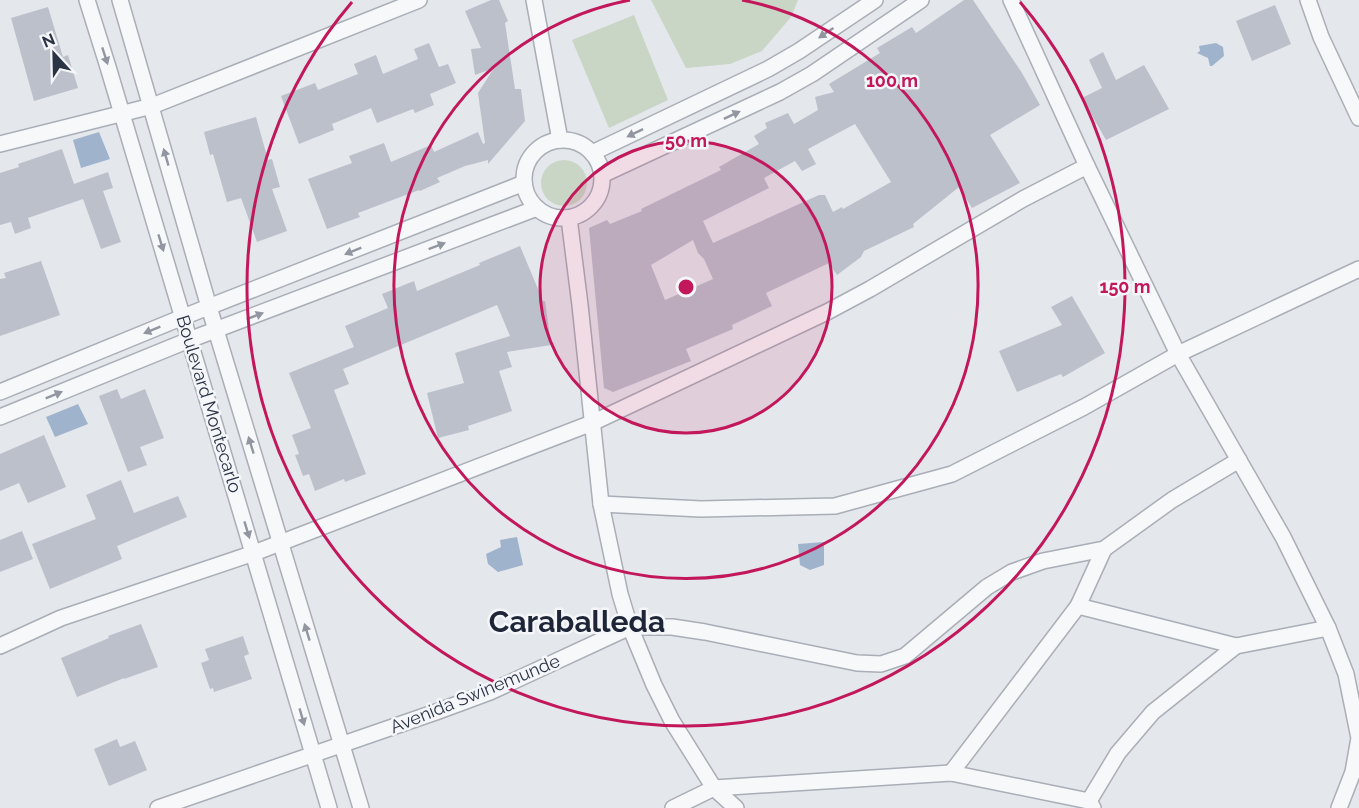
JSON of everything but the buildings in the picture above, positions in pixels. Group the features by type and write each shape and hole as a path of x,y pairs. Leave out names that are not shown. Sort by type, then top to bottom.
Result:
{"street":[{"name":"Boulevard Montecarlo","path":"87,0 329,808"},
{"name":"Boulevard Montecarlo","path":"120,0 209,308 361,808"},
{"path":"0,144 152,106 419,0"},
{"path":"534,0 561,141"},
{"path":"592,153 768,69 875,0"},
{"path":"602,175 780,92 812,74 921,0"},
{"path":"1011,0 1087,166 1178,354 1283,537 1328,627 1346,674 1359,738 1353,772 1339,808"},
{"path":"1308,0 1322,37 1359,118"},
{"path":"561,141 578,143 592,153 597,159 602,175 601,190 595,203 584,213 569,218 552,217 537,208 528,197 524,183 526,168 534,154 546,145 561,141"},
{"path":"0,646 61,618 254,553 592,423 862,294 1023,199 1087,166"},
{"path":"0,392 183,317 524,183"},
{"path":"0,417 189,340 537,208"},
{"path":"569,218 602,504 620,594 630,627 672,721 714,788 736,808"},
{"path":"602,504 701,509 835,506 952,474 1084,407 1178,354 1359,269"},
{"name":"Avenida Swinemunde","path":"158,808 341,746 490,692 630,627 672,627 857,663 881,664 905,656 987,587 1012,572 1043,561 1104,549 1172,500 1239,460"},
{"path":"951,773 1078,606 1104,549"},
{"path":"1078,606 1236,646 1328,627"},
{"path":"674,808 714,788 951,773 1091,805 1118,753 1153,712 1236,646"}],"green space":[{"path":"651,0 798,0 791,17 762,51 730,64 686,68"},
{"path":"634,15 668,100 609,128 572,40"},
{"path":"564,160 580,167 587,183 580,199 564,206 548,199 541,183 548,167"}],"water":[{"path":"1216,43 1223,47 1224,56 1210,66 1208,58 1197,53 1200,51 1199,46"},
{"path":"99,132 110,159 81,168 73,140"},
{"path":"78,404 88,424 55,437 46,417"},
{"path":"517,537 523,565 498,572 488,564 486,554 501,547 500,540"},
{"path":"824,542 824,565 810,570 800,565 798,544"}],"district":[{"name":"Caraballeda","path":"577,622"}]}
